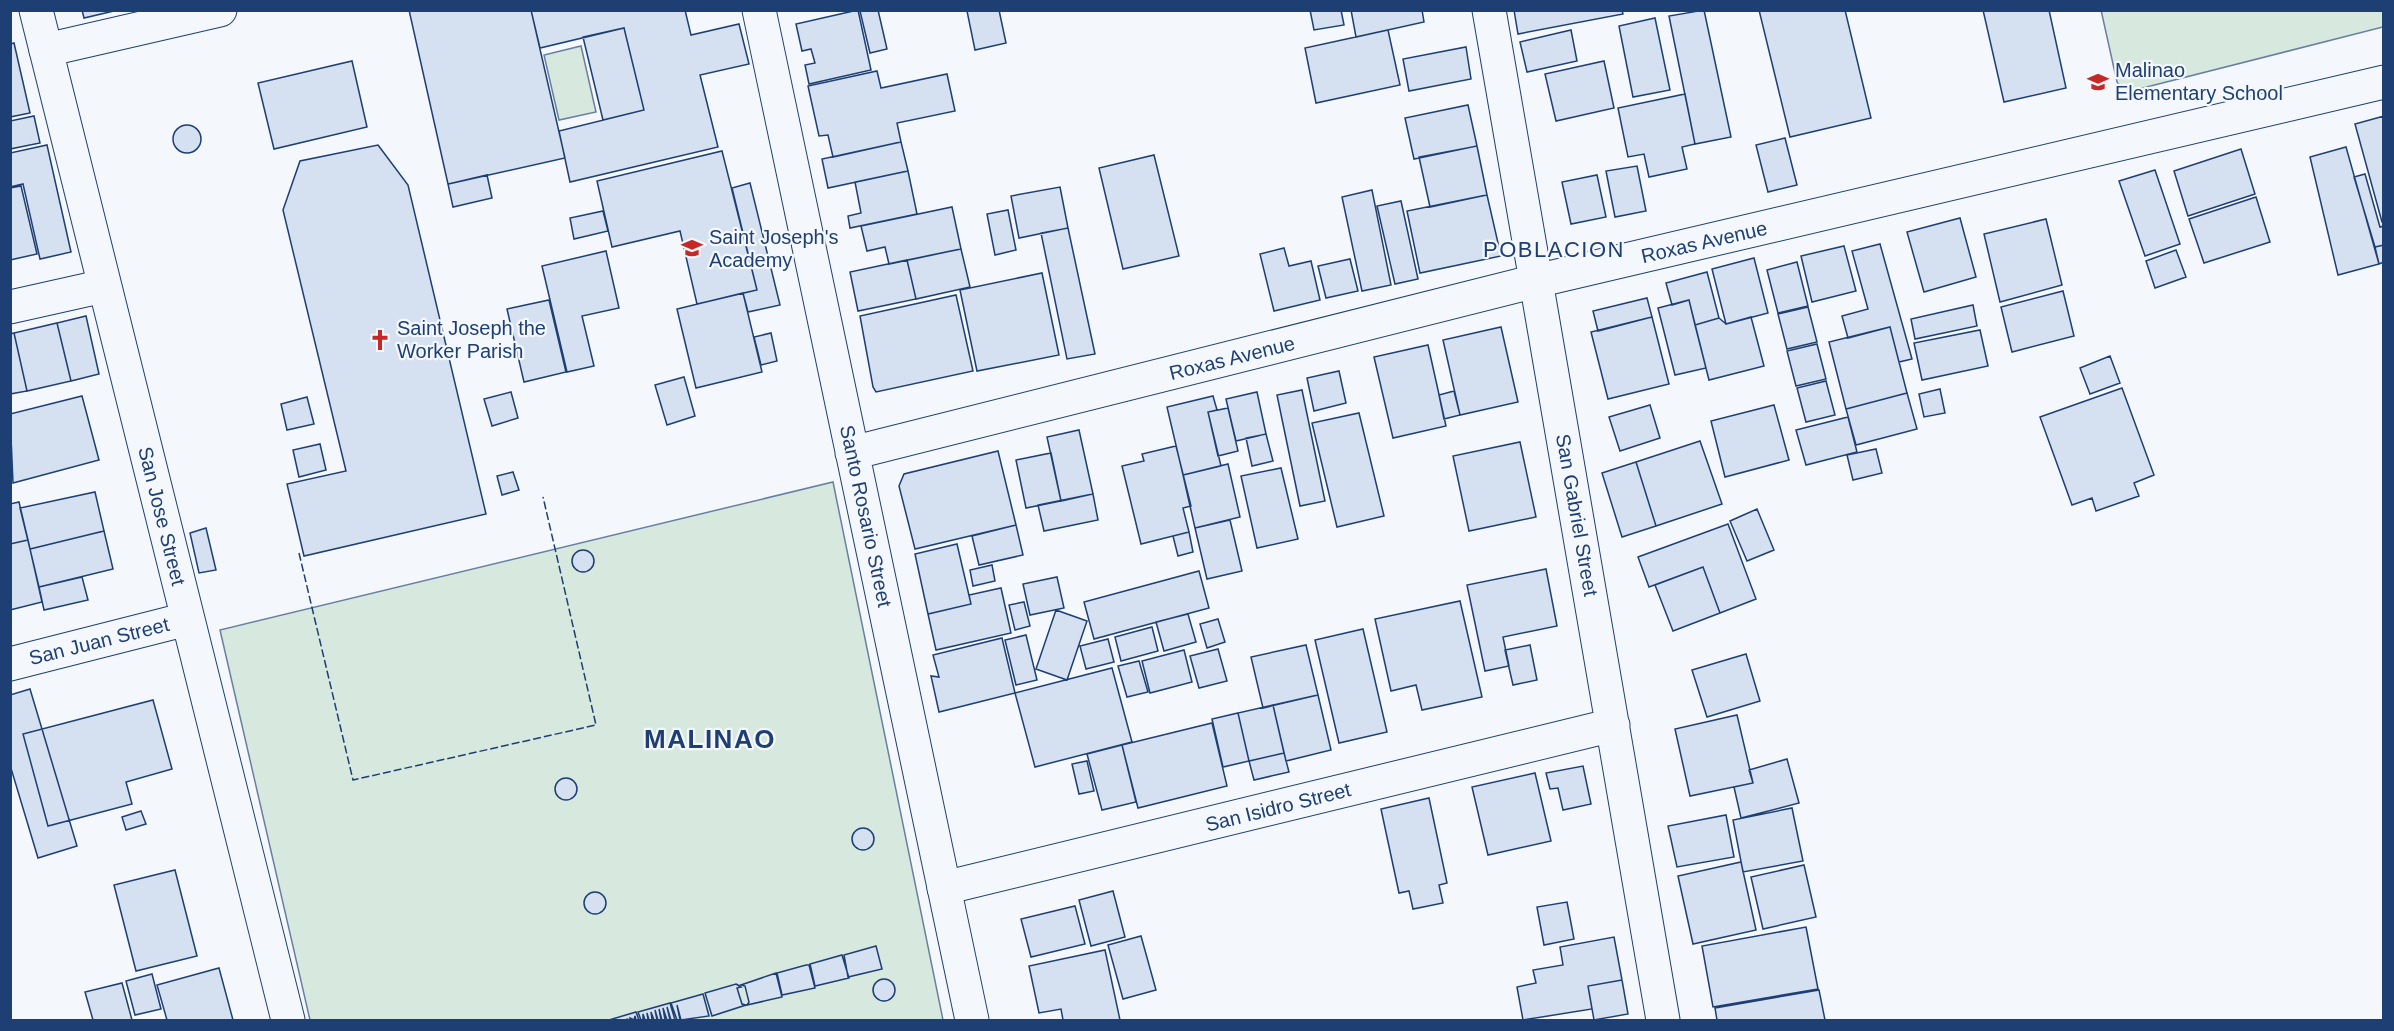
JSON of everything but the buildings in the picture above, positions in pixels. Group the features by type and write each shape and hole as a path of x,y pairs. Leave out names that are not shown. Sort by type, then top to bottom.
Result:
{"main road":[{"name":"San Jose Street","path":"36,10 288,1020"},
{"path":"46,50 220,10"},
{"name":"Santo Rosario Street","path":"759,10 972,1020"},
{"name":"San Gabriel Street","path":"1489,10 1663,1020"},
{"name":"Roxas Avenue","path":"852,453 1536,281 2384,82"},
{"path":"10,307 104,286"},
{"name":"San Juan Street","path":"10,664 188,619"},
{"name":"San Isidro Street","path":"944,888 1613,725"}],"shaded area":[{"path":"2101,10 2383,11 2383,27 2131,91 2122,89 2117,82"},
{"path":"581,46 596,112 559,120 544,55"},
{"path":"833,482 943,1020 310,1020 220,630"}],"fence":[{"path":"299,553 353,780 596,725 543,497"}],"place":[{"name":"Malinao Elementary School","path":"2098,82"},
{"name":"Saint Joseph's Academy","path":"692,248"},
{"name":"Saint Joseph the Worker Parish","path":"380,340"}],"district":[{"name":"POBLACION","path":"1554,249"},
{"name":"MALINAO","path":"710,739"}]}
